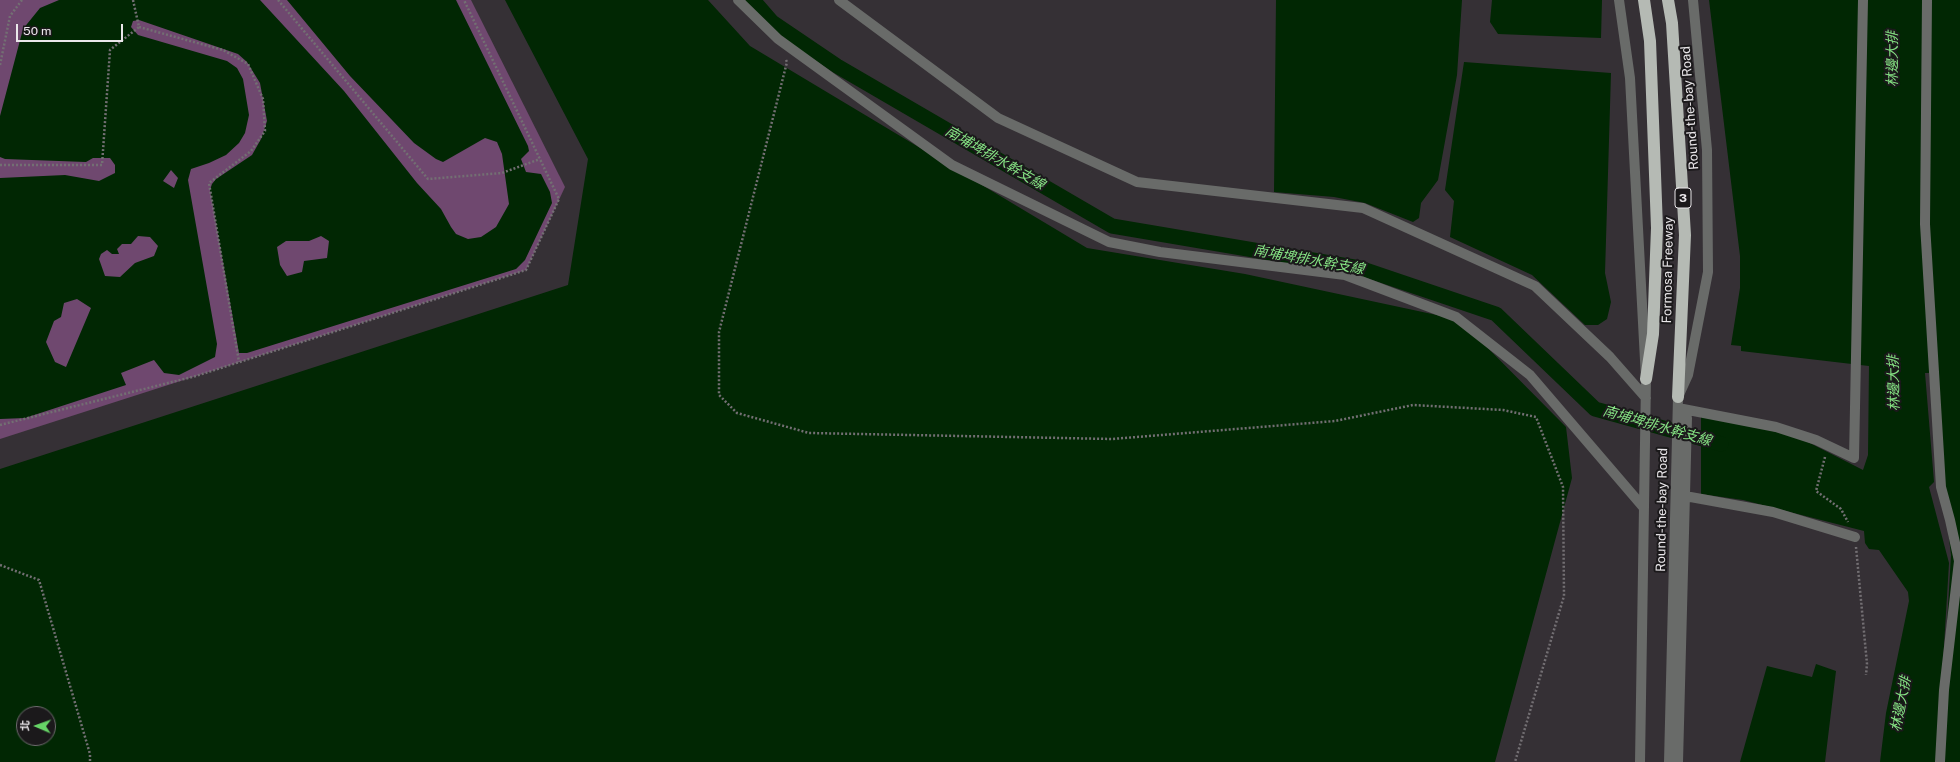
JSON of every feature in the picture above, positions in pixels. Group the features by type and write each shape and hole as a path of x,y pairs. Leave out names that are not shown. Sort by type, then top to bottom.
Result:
{"highway":[{"name":"Formosa Freeway","path":"1644,0 1650,41 1657,228 1653,334 1646,379"},
{"name":"Formosa Freeway","path":"1668,0 1672,23 1685,235 1678,404"}],"street":[{"path":"738,0 778,39 952,165 1109,242 1160,252 1345,275 1456,317 1530,376 1644,508"},
{"path":"840,0 998,118 1137,182 1363,208 1535,286 1610,358 1646,398"},
{"name":"Round-the-bay Road","path":"1619,0 1630,78 1646,379 1640,762"},
{"name":"Round-the-bay Road","path":"1668,762 1681,465 1678,404 1688,375 1708,272 1707,150 1693,0"},
{"path":"1678,404 1776,427 1816,440 1854,458 1862,0"},
{"path":"1927,0 1925,224 1941,487 1955,520 1959,561 1944,690 1940,762"},
{"path":"1678,404 1687,418 1681,465 1685,496 1678,762"},
{"path":"1685,496 1773,512 1855,537"}],"path":[{"path":"0,65 10,16 22,0"},
{"path":"133,0 139,27"},
{"path":"278,0 428,179 502,173 540,159"},
{"path":"0,425 196,376 526,270 559,199 464,0"},
{"path":"0,165 102,165 110,50 139,27"},
{"path":"139,27 223,50 248,64 263,99 265,131 251,151 209,183 239,362"},
{"path":"778,39 787,62 719,332 719,395 738,413 809,433 1112,439 1335,422 1413,405 1503,410 1536,417 1563,487 1564,596 1515,762"},
{"path":"1828,447 1816,491 1841,509 1855,537 1867,664 1866,675"},
{"path":"0,565 39,580 90,754 90,762"}],"shaded area":[{"path":"0,0 471,0 565,187 526,270 0,439"}],"water":[{"path":"59,0 260,0 344,91 417,183 441,209 456,234 468,239 481,237 496,227 509,204 502,154 497,142 485,138 443,162 436,159 414,143 350,76 287,0 456,0 528,146 529,151 521,159 526,172 541,174 550,192 552,203 525,260 516,269 247,353 239,353 210,190 216,179 252,155 261,139 267,121 260,83 247,62 238,54 139,20 133,21 131,27 138,35 227,61 237,68 243,79 249,115 245,133 239,143 226,155 191,169 188,180 217,344 215,357 179,375 164,373 154,360 121,373 126,385 25,418 0,419 0,178 65,175 99,181 115,173 115,165 110,158 93,158 86,162 5,159 0,157 0,116 23,29 40,8","holes":["171,170 178,178 174,188 163,181","138,236 150,237 158,246 154,256 135,263 120,277 105,276 99,259 101,254 107,250 112,254 119,254 117,249 122,244 131,244","321,236 329,241 327,258 304,261 302,272 287,276 280,265 277,247 286,241 309,241","77,299 91,308 66,367 55,362 46,342 54,321 61,317 64,303"]},
{"path":"505,0 708,0 750,46 1087,248 1245,274 1460,320 1566,427 1572,478 1495,762 0,762 0,469 568,285 588,159"},
{"path":"1276,0 1462,0 1457,75 1438,180 1421,203 1419,218 1413,222 1365,203 1334,197 1274,192"},
{"path":"1492,0 1602,0 1601,38 1498,34 1490,22"},
{"name":"林邊大排","path":"1709,0 1960,0 1960,762 1939,762 1951,555 1929,373 1925,373 1934,482 1929,487 1949,563 1937,762 1880,762 1886,713 1909,601 1908,592 1879,550 1869,549 1865,543 1864,531 1743,500 1701,494 1701,414 1798,437 1863,470 1868,455 1869,366 1741,351 1741,346 1731,345 1740,288 1740,256"},
{"path":"1464,62 1611,73 1605,273 1611,302 1607,319 1598,325 1585,325 1532,275 1450,237 1454,201 1445,190"},
{"path":"1816,664 1836,671 1825,762 1740,762 1767,666 1812,677"}],"waterway":[{"name":"南埔埤排水幹支線","path":"753,0 772,22 837,66 1112,226 1360,268 1496,314 1595,409 1721,444"}]}
